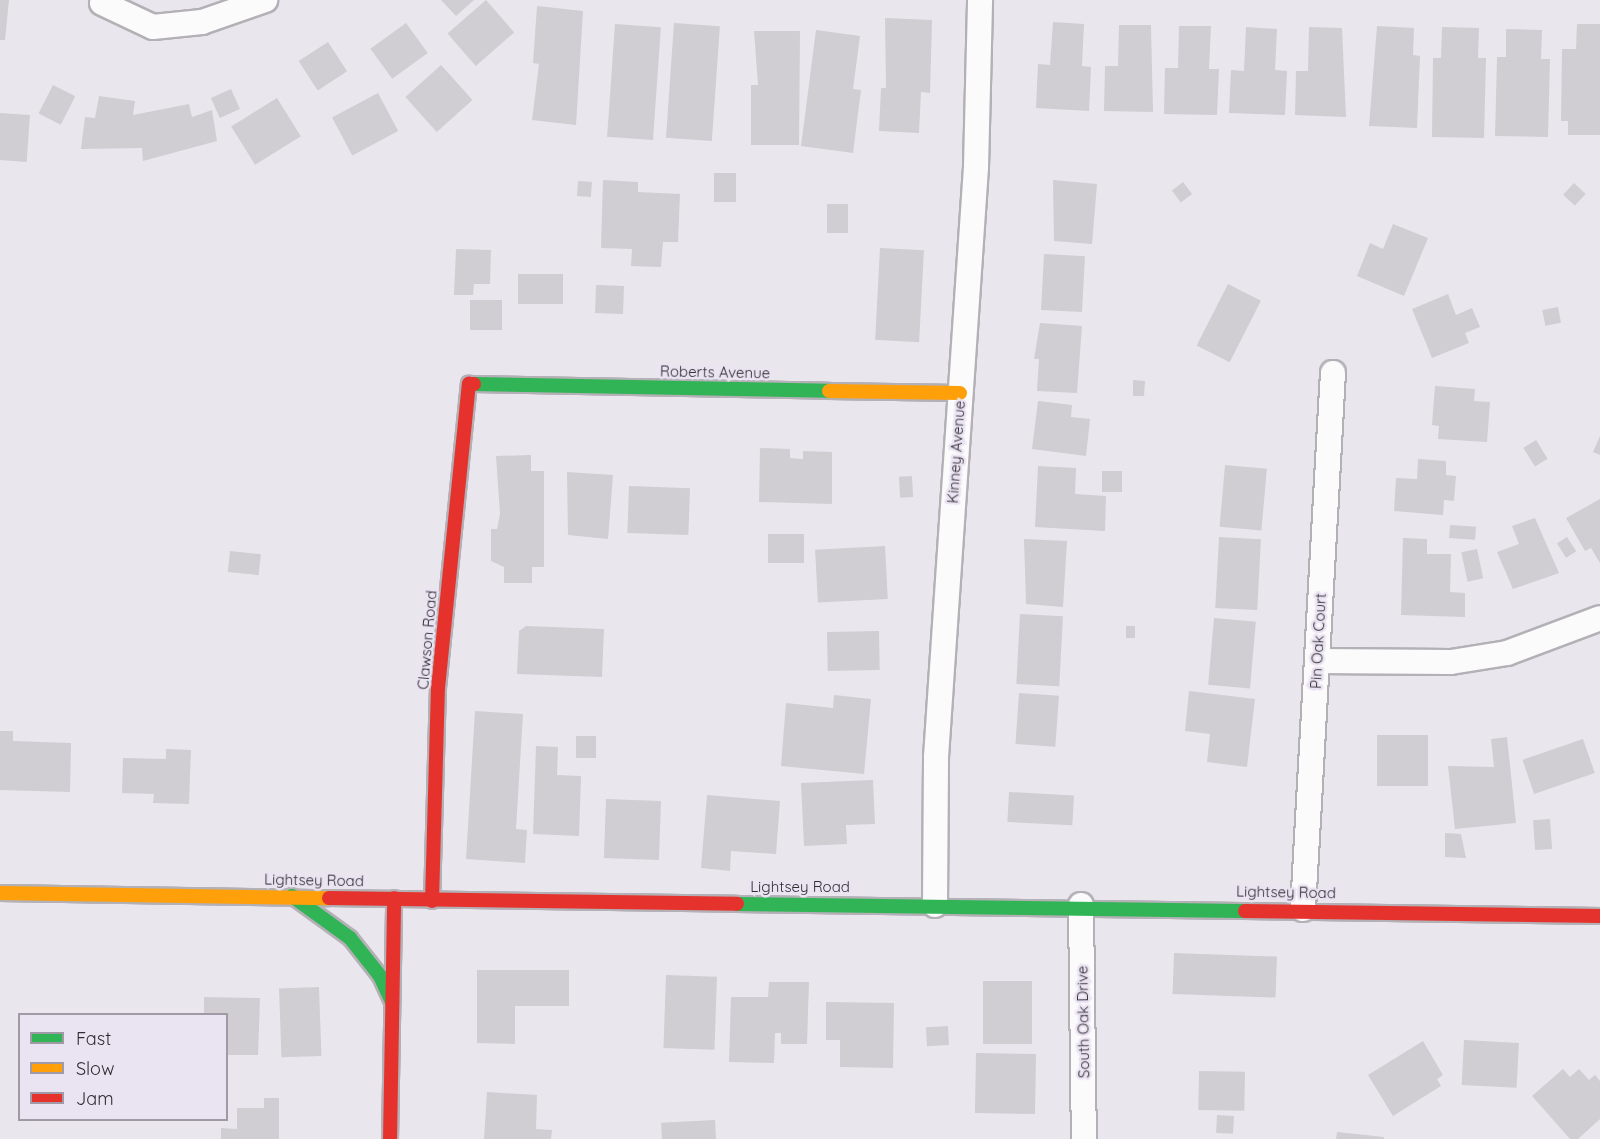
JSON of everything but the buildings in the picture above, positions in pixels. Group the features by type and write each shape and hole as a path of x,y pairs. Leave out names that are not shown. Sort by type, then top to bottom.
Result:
{"street":[{"path":"102,3 153,27 202,22 265,0"},
{"name":"Kinney Avenue","path":"934,905 936,758 960,393 980,0"},
{"name":"Pin Oak Court","path":"1303,909 1333,373"},
{"name":"Roberts Avenue","path":"469,384 960,393"},
{"name":"Clawson Road","path":"432,901 438,688 469,384"},
{"path":"1317,661 1451,662 1507,653 1600,618"},
{"name":"Lightsey Road","path":"0,893 292,896 432,901 1081,905 1600,916"},
{"path":"292,896 350,938 380,976 393,1003"},
{"path":"390,1139 394,898"},
{"name":"South Oak Drive","path":"1081,905 1084,1139"}],"traffic: fast":[{"path":"474,384 829,391"},
{"path":"292,896 350,938 380,976 392,1002"},
{"path":"737,904 1245,911"}],"traffic: slow":[{"path":"829,391 960,393"},
{"path":"0,893 329,898"}],"traffic: jam":[{"path":"432,901 438,688 469,384 474,384"},
{"path":"329,898 737,904"},
{"path":"390,1139 394,898"},
{"path":"1245,911 1600,916"}]}
